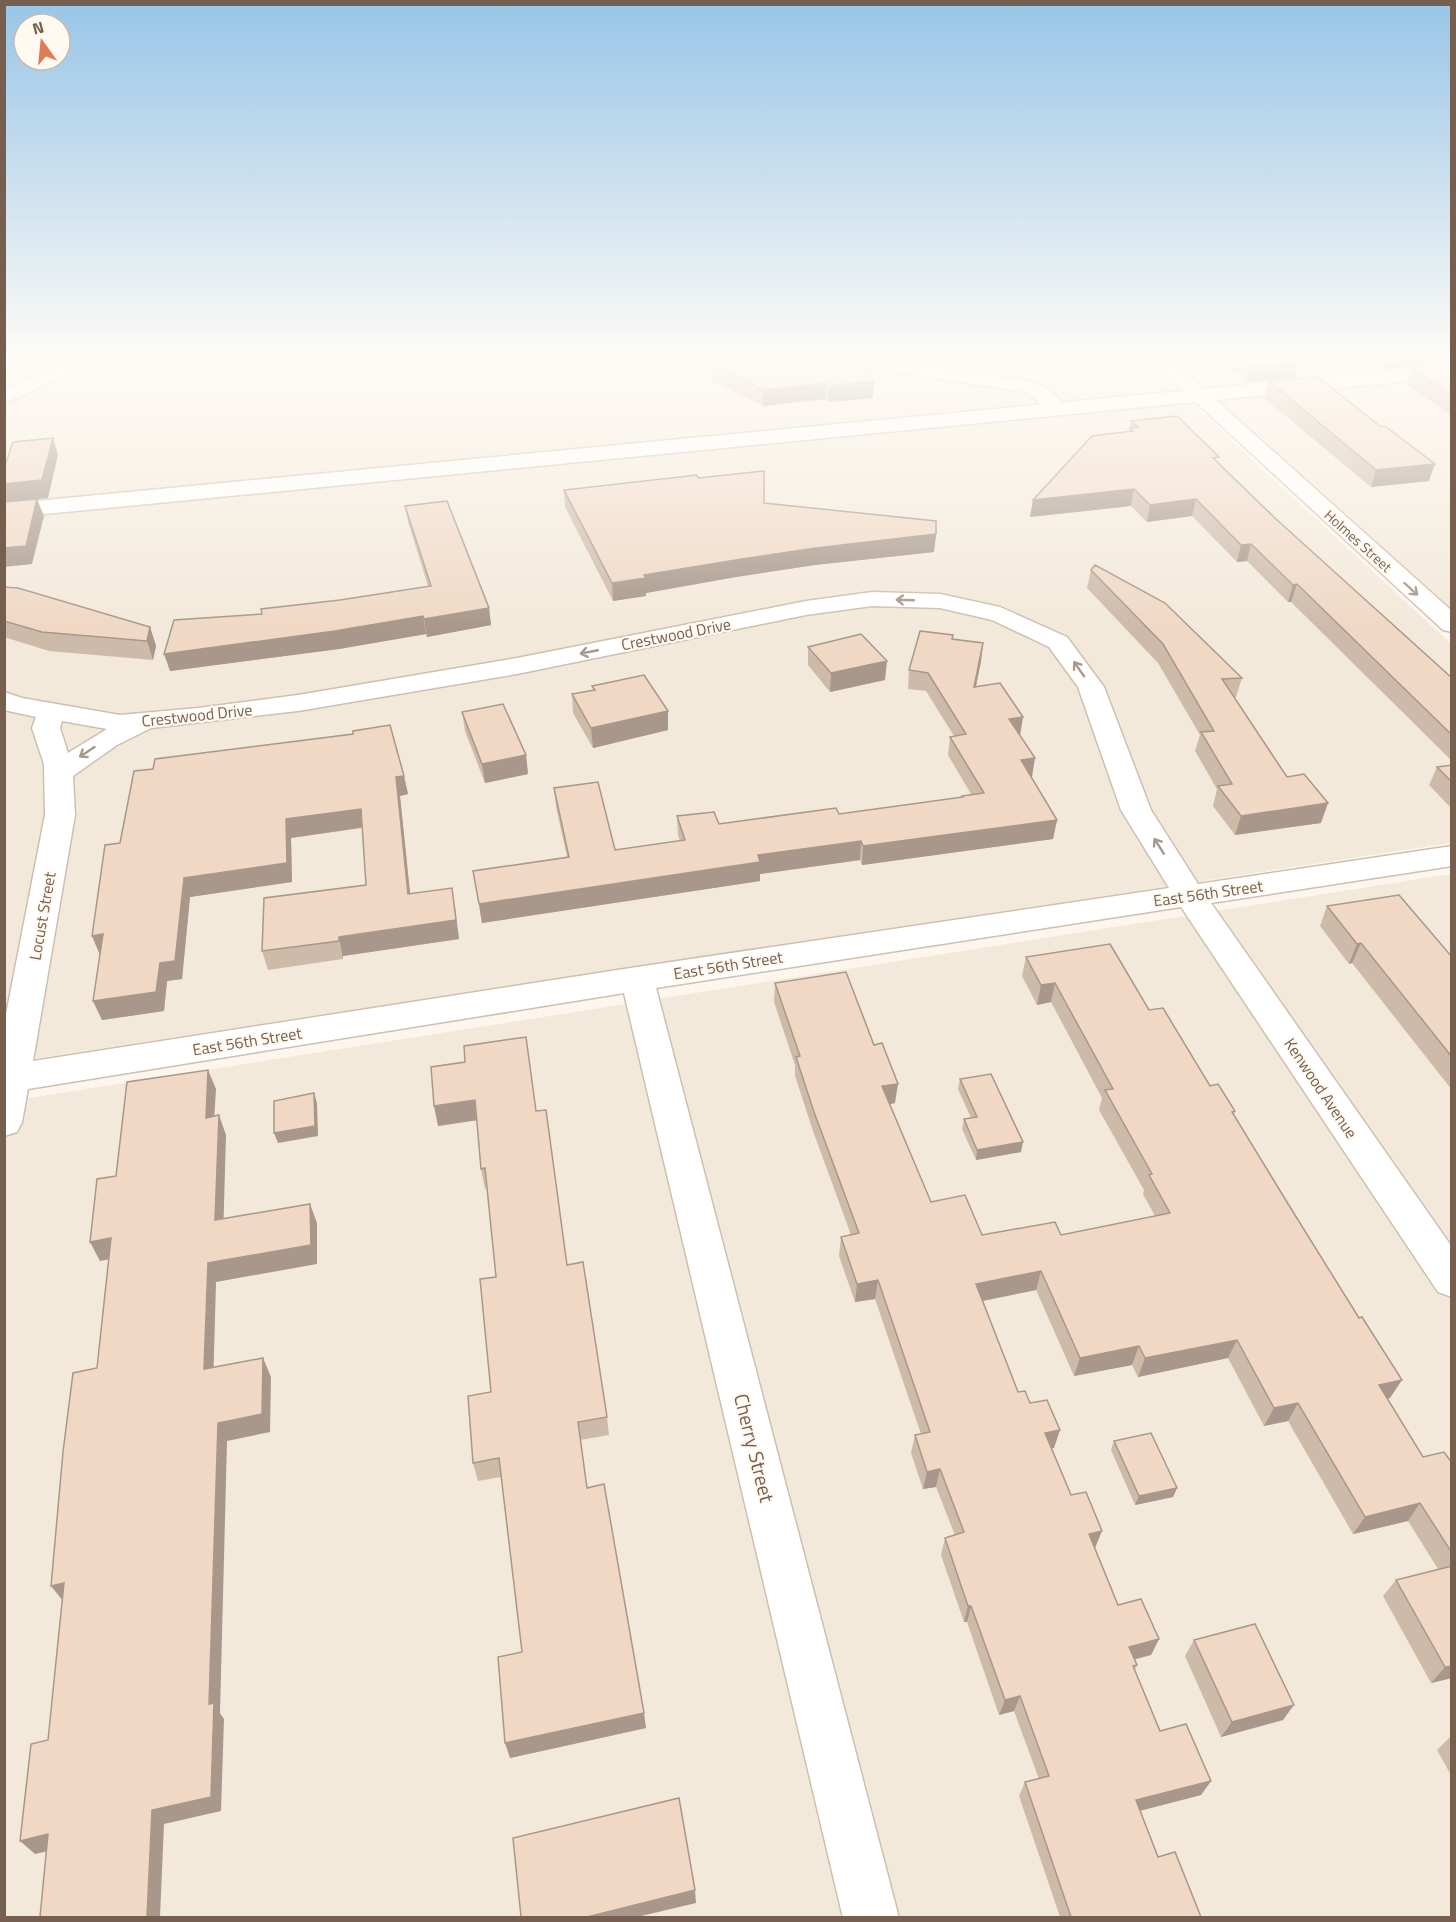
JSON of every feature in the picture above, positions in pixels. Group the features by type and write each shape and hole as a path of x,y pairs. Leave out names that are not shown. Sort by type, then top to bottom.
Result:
{"street":[{"path":"4,511 642,449"},
{"name":"Holmes Street","path":"1257,449 1452,625"},
{"name":"Crestwood Drive","path":"4,700 16,705 120,723 156,720 298,703 517,666 806,608 872,599 940,601 1000,614 1058,642 1066,650 1091,687 1136,810 1190,896"},
{"name":"Locust Street","path":"4,1122 8,1079 60,814 58,764 46,728 51,711"},
{"path":"59,773 125,729 156,720"},
{"name":"East 56th Street","path":"8,1079 637,979 1452,856"},
{"name":"Kenwood Avenue","path":"1190,896 1452,1281"},
{"name":"Cherry Street","path":"637,979 871,1917"}],"shaded area":[{"path":"5,449 1241,449 1451,644 1451,843 5,1063"},
{"path":"1270,449 1451,449 1451,612"},
{"path":"1451,874 1451,1917 5,1917 4,1102"}],"building":[{"path":"11,449 50,449 42,480 4,484 4,469"},
{"path":"1080,449 1210,449 1219,457 1213,458 1276,519 1452,678 1452,735 1297,584 1293,585 1251,544 1241,545 1196,499 1150,505 1134,489 1033,500"},
{"path":"1350,449 1415,449 1435,464 1376,470"},
{"path":"764,471 764,503 936,521 936,534 736,560 644,575 646,578 612,583 564,490 697,475 698,478"},
{"path":"37,499 26,546 4,548 4,502"},
{"path":"447,501 489,608 164,654 174,620 262,614 261,609 431,586 405,506"},
{"path":"1095,565 1165,603 1242,678 1222,679 1287,777 1304,774 1328,803 1241,816 1218,786 1232,784 1201,732 1214,731 1163,644 1091,570"},
{"path":"4,587 18,588 150,627 147,641 42,632 4,621"},
{"path":"920,631 953,635 952,639 983,643 974,687 1000,683 1023,717 1009,719 1035,758 1021,760 1057,820 863,846 861,841 758,855 760,862 479,904 473,871 569,857 554,788 598,782 615,850 685,840 677,816 714,812 719,824 836,808 839,814 984,793 950,737 966,734 928,673 909,670"},
{"path":"861,634 887,661 831,673 808,647"},
{"path":"644,675 668,711 591,728 572,694 595,690 592,686"},
{"path":"503,704 526,755 482,764 462,712"},
{"path":"390,725 404,776 396,777 408,894 452,888 456,920 339,937 339,941 262,951 264,898 366,885 361,809 286,819 287,863 184,878 175,961 160,963 156,992 93,1001 103,934 92,936 105,845 120,843 134,771 153,769 155,759 353,734 353,731"},
{"path":"1452,765 1452,782 1437,767"},
{"path":"1399,895 1452,957 1452,1057 1361,943 1357,944 1327,906"},
{"path":"1110,944 1149,1010 1163,1008 1210,1086 1218,1084 1235,1111 1232,1112 1359,1318 1362,1317 1402,1380 1379,1385 1423,1457 1444,1452 1452,1463 1452,1553 1420,1503 1365,1517 1298,1403 1274,1408 1237,1340 1145,1358 1139,1346 1080,1358 1041,1271 976,1284 1018,1392 1025,1391 1030,1403 1047,1400 1060,1430 1045,1433 1071,1495 1086,1492 1102,1531 1089,1534 1118,1605 1141,1599 1159,1639 1129,1647 1137,1665 1133,1666 1160,1731 1186,1724 1211,1781 1136,1800 1158,1857 1175,1852 1201,1917 1071,1917 1025,1782 1049,1776 1020,1696 1005,1700 971,1606 968,1606 945,1538 964,1532 940,1469 927,1472 915,1435 930,1432 878,1280 857,1284 841,1237 859,1233 814,1112 796,1057 800,1056 775,983 846,972 874,1045 882,1043 898,1084 882,1086 931,1202 965,1195 982,1235 1055,1222 1061,1235 1170,1213 1149,1175 1152,1174 1105,1090 1113,1089 1055,983 1041,985 1026,957"},
{"path":"526,1037 536,1111 546,1110 567,1265 583,1262 607,1417 578,1422 587,1488 604,1484 644,1713 505,1743 498,1657 522,1652 499,1458 473,1463 468,1396 491,1392 480,1279 496,1277 485,1168 481,1169 475,1100 434,1106 431,1067 465,1062 464,1046"},
{"path":"208,1070 206,1118 219,1115 215,1220 310,1204 311,1245 208,1263 204,1369 263,1358 262,1414 218,1423 209,1704 214,1703 211,1797 152,1810 147,1917 40,1917 48,1834 20,1841 31,1744 48,1740 64,1583 51,1586 63,1452 73,1373 97,1368 111,1238 90,1242 97,1179 116,1176 127,1082"},
{"path":"991,1074 1023,1142 977,1150 964,1119 977,1117 960,1079"},
{"path":"314,1093 315,1126 274,1133 274,1101"},
{"path":"1151,1433 1177,1488 1139,1496 1114,1441"},
{"path":"1452,1566 1452,1666 1445,1667 1396,1580"},
{"path":"1255,1624 1294,1705 1232,1722 1194,1640"},
{"path":"679,1798 695,1890 587,1917 521,1917 513,1838"}]}
